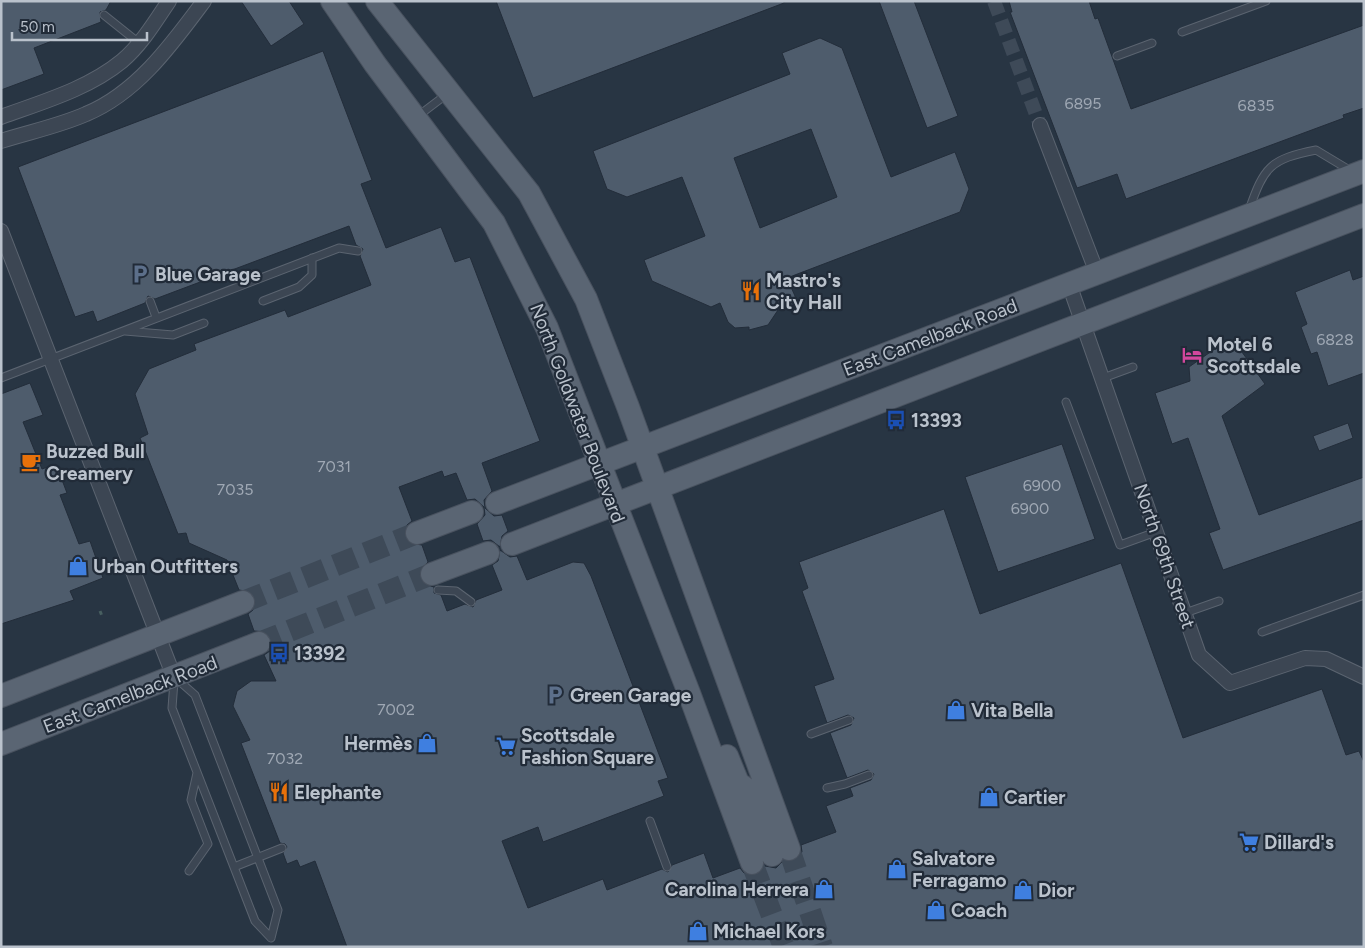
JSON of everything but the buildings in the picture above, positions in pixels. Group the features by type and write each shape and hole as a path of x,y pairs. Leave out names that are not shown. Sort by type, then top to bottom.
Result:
{"main road":[{"name":"North Goldwater Boulevard","path":"332,1 494,223 547,328 726,793 752,810 760,820 771,856 774,809"},
{"path":"377,1 529,193 571,269 593,315 774,809"},
{"name":"East Camelback Road","path":"497,503 1360,172"},
{"path":"512,544 1364,215"},
{"path":"417,533 472,512"},
{"path":"435,582 488,553"},
{"path":"1,696 243,602"},
{"name":"East Camelback Road","path":"1,744 259,643"},
{"path":"689,693 705,699 738,783 774,809"}],"street":[{"path":"1,117 94,79 122,61 140,43 169,1"},
{"path":"1,140 87,114 129,89 157,61 204,1"},
{"path":"1040,125 1097,273"},
{"path":"1,231 174,677"},
{"name":"North 69th Street","path":"1069,284 1199,655 1230,683 1305,658 1326,659 1364,677"}],"lane":[{"path":"1182,32 1266,1"},
{"path":"104,15 140,43"},
{"path":"1117,56 1152,43"},
{"path":"415,117 450,92"},
{"path":"1247,216 1261,177 1269,167 1299,154 1316,150 1360,172"},
{"path":"1,378 339,248 358,251"},
{"path":"263,301 300,287 312,275 312,258"},
{"path":"150,301 156,317"},
{"path":"122,331 173,335 204,323"},
{"path":"1103,378 1133,367"},
{"path":"1066,402 1120,545 1157,532"},
{"path":"435,582 456,590 471,602"},
{"path":"1262,632 1364,595"},
{"path":"1185,613 1219,601"},
{"path":"174,677 195,695 278,910 271,938 255,921 172,708 174,677"},
{"path":"811,734 849,720"},
{"path":"189,871 208,844 191,800 197,773"},
{"path":"827,788 845,784 869,775"},
{"path":"650,821 667,867"},
{"path":"234,867 282,848"}],"path":[{"path":"100,611 102,616"}],"tunnel":[{"path":"994,1 1040,125"},
{"path":"243,602 417,533"},
{"path":"259,643 432,574"},
{"path":"789,849 822,947"},
{"path":"752,863 784,947"}],"place":[{"name":"Blue Garage","path":"140,274"},
{"name":"Mastro's City Hall","path":"751,291"},
{"name":"Motel 6 Scottsdale","path":"1192,355"},
{"name":"13393","path":"896,420"},
{"name":"Buzzed Bull Creamery","path":"31,462"},
{"name":"Urban Outfitters","path":"78,566"},
{"name":"13392","path":"279,653"},
{"name":"Green Garage","path":"555,695"},
{"name":"Vita Bella","path":"956,710"},
{"name":"Hermès","path":"427,743"},
{"name":"Scottsdale Fashion Square","path":"506,746"},
{"name":"Elephante","path":"279,792"},
{"name":"Cartier","path":"989,797"},
{"name":"Dillard's","path":"1249,842"},
{"name":"Salvatore Ferragamo","path":"897,869"},
{"name":"Carolina Herrera","path":"824,889"},
{"name":"Dior","path":"1023,890"},
{"name":"Coach","path":"936,910"},
{"name":"Michael Kors","path":"698,931"}]}
